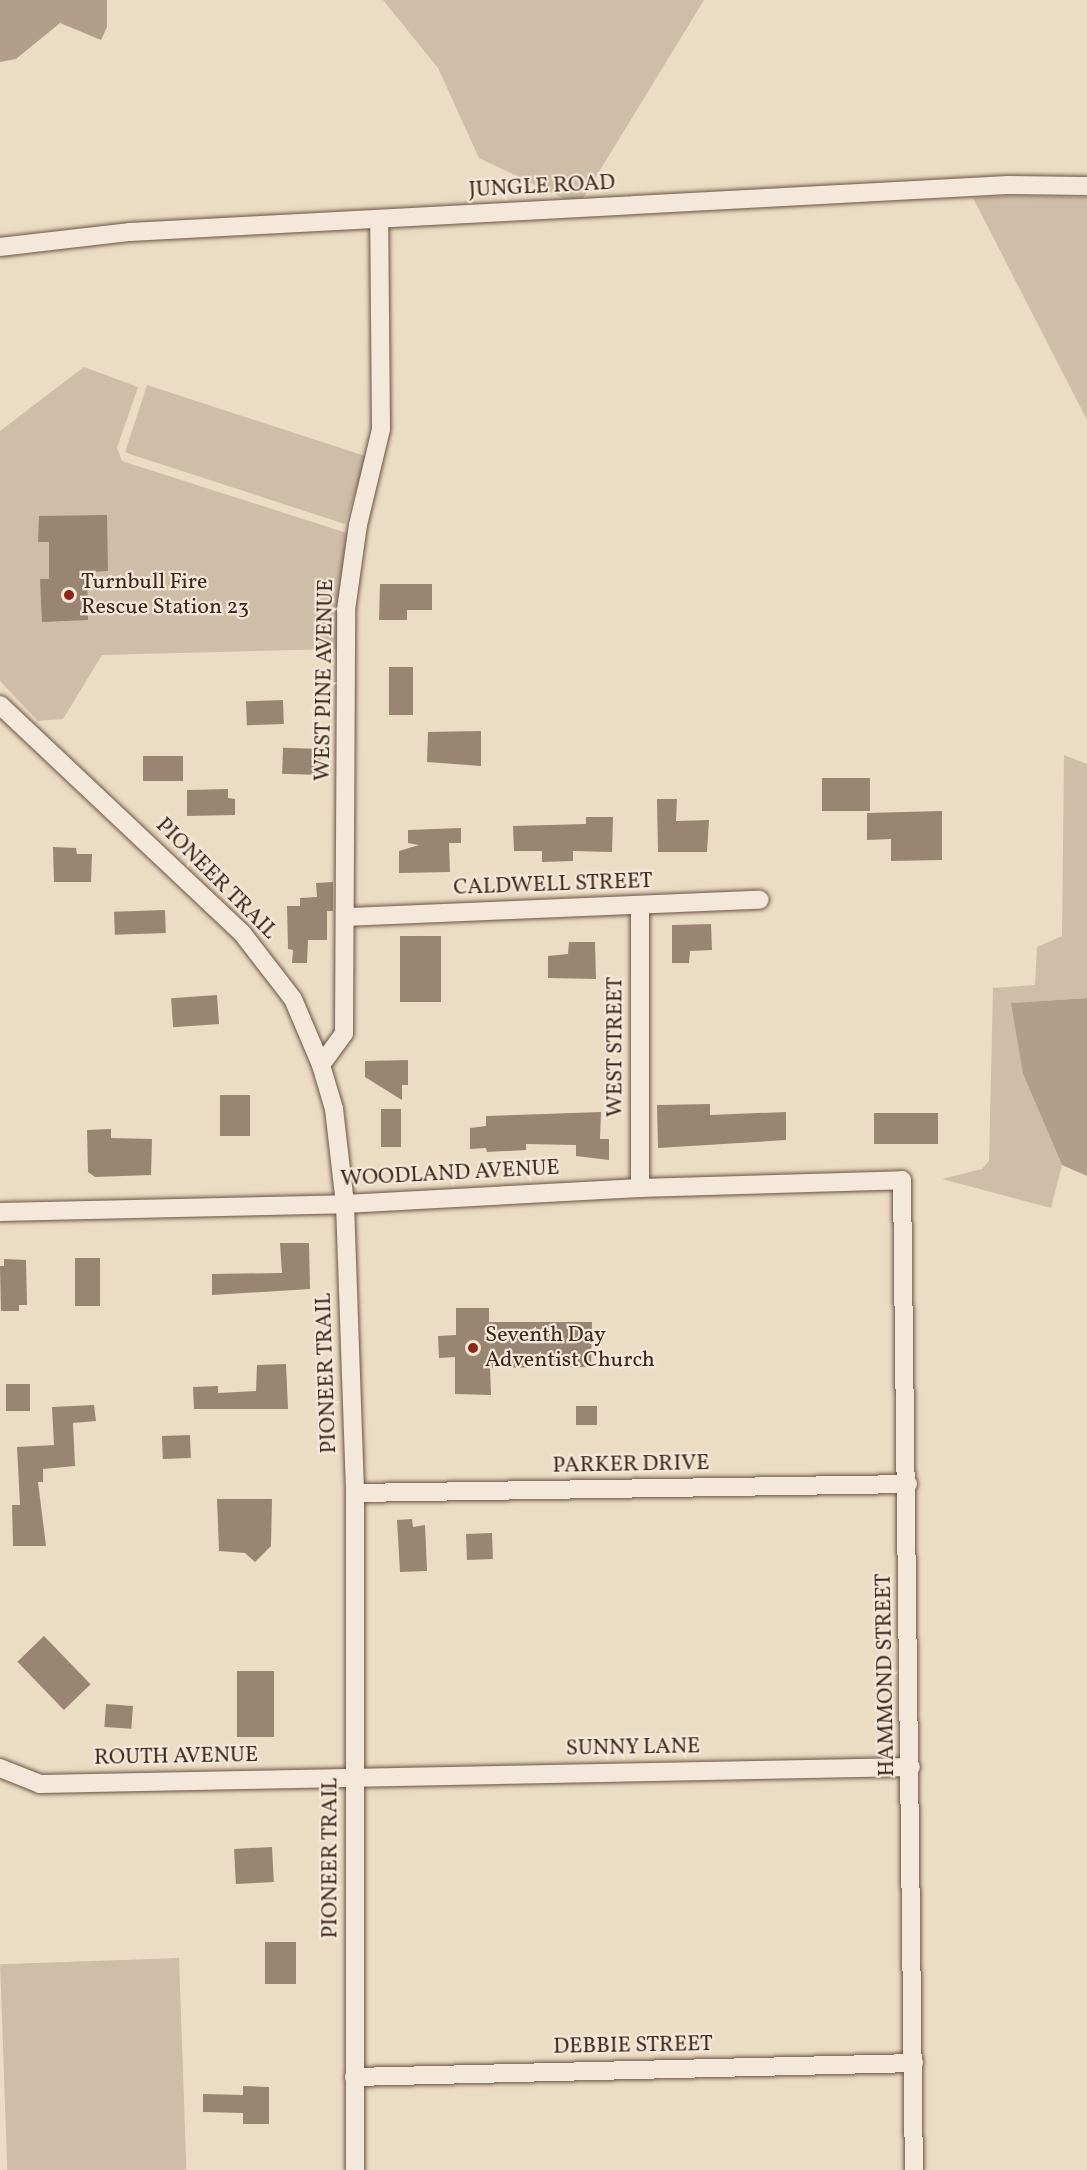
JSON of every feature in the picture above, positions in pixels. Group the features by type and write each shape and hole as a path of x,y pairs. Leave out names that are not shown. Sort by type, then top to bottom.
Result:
{"street":[{"name":"JUNGLE ROAD","path":"0,247 130,232 1008,185 1087,186"},
{"name":"WEST PINE AVENUE","path":"321,1065 344,1034 347,917 346,610 358,525 381,429 379,220"},
{"name":"PIONEER TRAIL","path":"0,705 242,933 293,999 321,1065 334,1109 345,1204 355,1493 355,2170"},
{"name":"CALDWELL STREET","path":"347,917 640,907 760,900"},
{"name":"WEST STREET","path":"640,907 640,1188"},
{"name":"WOODLAND AVENUE","path":"0,1212 345,1204 640,1188 902,1180"},
{"name":"HAMMOND STREET","path":"902,1180 908,1484 914,2170"},
{"name":"PARKER DRIVE","path":"355,1493 908,1484"},
{"name":"SUNNY LANE","path":"356,1777 911,1767"},
{"name":"ROUTH AVENUE","path":"0,1768 40,1784 356,1777"},
{"name":"DEBBIE STREET","path":"354,2077 914,2063"}],"shaded area":[{"path":"0,0 107,0 107,27 101,40 60,23 16,59 0,62"},
{"path":"383,0 704,0 583,198 565,199 479,158 438,68"},
{"path":"1087,197 1087,420 973,198"},
{"path":"84,367 138,387 117,448 122,461 347,533 337,608 337,649 102,655 63,719 38,721 0,681 0,431"},
{"path":"147,385 367,456 345,524 125,453"},
{"path":"1064,755 1087,764 1087,998 1012,1003 1023,1074 1062,1165 1051,1208 942,1179 982,1169 989,1161 993,988 1035,985 1037,947 1062,936"},
{"path":"1087,998 1087,1176 1062,1165 1023,1074 1011,1003"},
{"path":"179,1958 186,2170 7,2170 0,1964"}],"building":[{"path":"107,515 108,571 87,572 88,620 42,622 40,579 49,579 49,542 38,542 39,516"},
{"path":"380,584 432,584 432,610 407,610 407,620 379,620"},
{"path":"389,667 413,667 413,715 389,715"},
{"path":"283,700 284,724 247,725 246,701"},
{"path":"481,731 481,766 427,762 428,732"},
{"path":"283,748 321,749 320,775 282,774"},
{"path":"143,756 183,756 183,781 143,781"},
{"path":"822,778 870,778 870,811 822,811"},
{"path":"228,789 228,798 235,799 235,815 187,816 187,790"},
{"path":"657,799 677,799 676,821 709,820 707,852 658,852"},
{"path":"942,811 942,860 891,861 891,839 867,840 867,813"},
{"path":"586,817 613,817 612,852 573,851 573,861 542,862 542,851 514,851 513,826 586,824"},
{"path":"461,828 461,843 449,843 450,872 399,873 399,851 419,845 408,843 408,830"},
{"path":"53,847 76,848 77,854 92,854 91,882 54,882"},
{"path":"333,882 333,911 327,911 327,940 308,940 307,963 292,963 293,950 288,949 287,906 300,906 300,898 317,897 316,883"},
{"path":"165,910 166,933 115,935 114,912"},
{"path":"711,924 712,950 690,951 689,963 672,963 672,925"},
{"path":"400,936 441,936 441,1002 400,1002"},
{"path":"569,942 595,942 596,979 548,978 548,956 568,954"},
{"path":"217,995 219,1024 173,1027 171,998"},
{"path":"408,1060 408,1085 402,1085 402,1100 365,1077 365,1061"},
{"path":"220,1095 250,1095 250,1136 220,1136"},
{"path":"710,1104 710,1115 786,1112 786,1140 658,1148 657,1105"},
{"path":"381,1109 401,1109 401,1147 381,1147"},
{"path":"601,1112 600,1139 609,1139 609,1160 576,1156 576,1145 526,1144 526,1150 487,1152 486,1148 470,1149 470,1128 486,1126 486,1116"},
{"path":"874,1113 938,1113 938,1144 874,1144"},
{"path":"111,1129 111,1138 152,1139 151,1175 95,1177 88,1172 87,1130"},
{"path":"280,1243 309,1243 310,1289 212,1295 212,1274 282,1273"},
{"path":"75,1258 100,1258 100,1306 75,1306"},
{"path":"4,1259 26,1260 27,1305 19,1305 19,1311 1,1311 0,1266 4,1266"},
{"path":"456,1308 489,1308 489,1322 592,1322 591,1367 490,1368 491,1395 455,1394 455,1357 439,1358 438,1336 456,1335"},
{"path":"286,1364 288,1409 194,1409 193,1387 218,1386 218,1393 256,1391 257,1365"},
{"path":"6,1384 30,1384 30,1411 6,1411"},
{"path":"94,1405 96,1421 73,1423 75,1466 43,1469 43,1482 38,1482 46,1546 13,1546 12,1505 20,1505 17,1447 54,1445 52,1407"},
{"path":"576,1406 597,1406 597,1425 576,1425"},
{"path":"190,1435 191,1458 163,1459 162,1436"},
{"path":"217,1499 272,1499 271,1546 255,1562 245,1553 219,1551"},
{"path":"412,1519 413,1527 425,1525 427,1571 400,1572 397,1520"},
{"path":"492,1533 493,1559 467,1560 466,1534"},
{"path":"44,1636 91,1684 64,1710 17,1662"},
{"path":"237,1671 274,1671 274,1737 237,1737"},
{"path":"106,1704 133,1706 131,1729 104,1727"},
{"path":"272,1847 274,1882 236,1884 234,1849"},
{"path":"265,1942 296,1942 296,1984 265,1984"},
{"path":"243,2086 269,2087 269,2124 243,2124 243,2113 203,2112 203,2094 243,2095"}],"place":[{"name":"Turnbull Fire Rescue Station 23","path":"69,595"},
{"name":"Seventh Day Adventist Church","path":"473,1348"}]}
